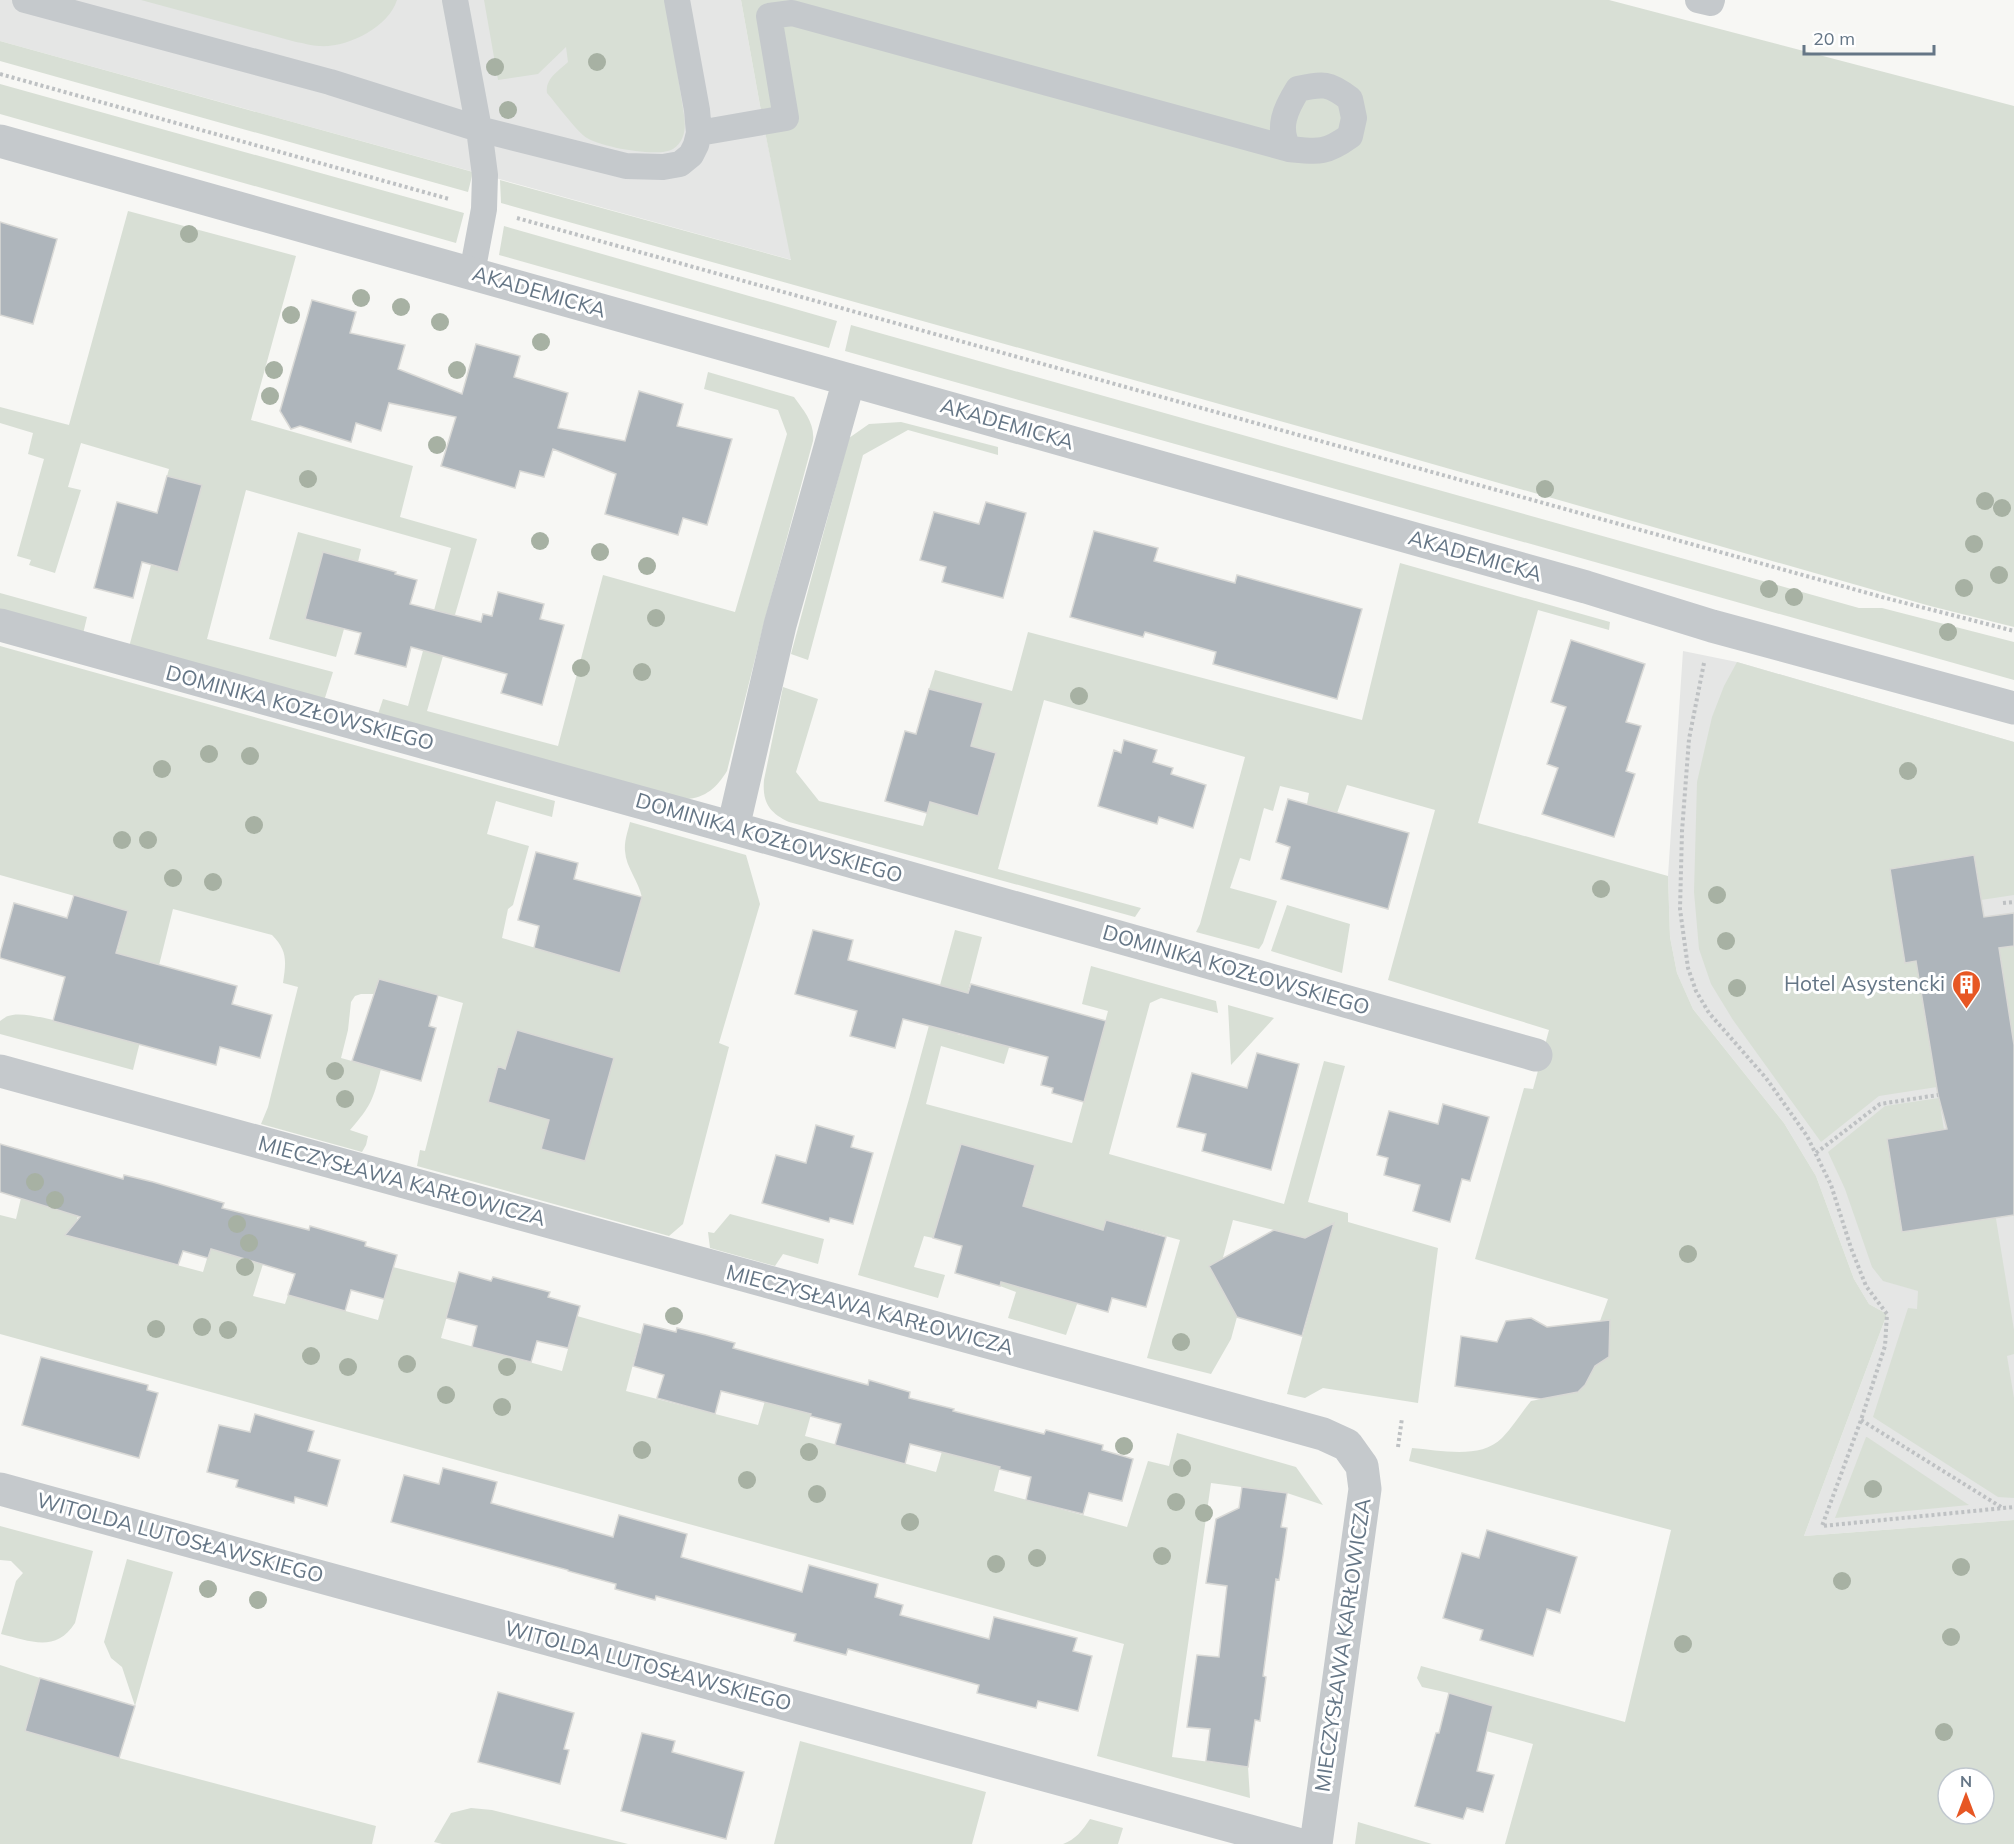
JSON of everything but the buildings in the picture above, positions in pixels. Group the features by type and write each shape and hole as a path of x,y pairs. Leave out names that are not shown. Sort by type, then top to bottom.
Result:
{"street":[{"name":"AKADEMICKA","path":"0,141 1586,587 1712,626 2014,708"},
{"path":"733,828 780,625 849,380"},
{"name":"DOMINIKA KOZŁOWSKIEGO","path":"0,625 733,828 1536,1055"},
{"name":"MIECZYSŁAWA KARŁOWICZA","path":"0,1071 1323,1434 1347,1445 1362,1466 1365,1489 1316,1844"},
{"name":"WITOLDA LUTOSŁAWSKIEGO","path":"0,1489 1297,1844"}],"lane":[{"path":"25,0 330,82 479,129 626,166 641,167 680,164 691,155 699,133 677,0"},
{"path":"455,0 479,129 485,175 484,209 472,273"},
{"path":"1698,0 1711,3 1712,0"},
{"path":"699,133 786,118 769,16 792,13 1289,149"}],"path":[{"path":"0,74 1870,594 2014,631"},
{"path":"1712,626 1689,740 1682,831 1680,909 1688,968 1696,991 1709,1013 1766,1078 1807,1136 1832,1185 1851,1248 1866,1286 1887,1314 1885,1346 1862,1420 1822,1526 2014,1507"},
{"path":"2003,903 2014,902"},
{"path":"1815,1153 1880,1104 1938,1095"},
{"path":"1862,1420 2002,1508"}],"shaded area":[{"path":"0,0 741,0 763,122 792,260 0,41"},
{"path":"141,0 397,0 385,19 365,34 342,44 314,46"},
{"path":"484,0 666,0 685,120 684,134 680,142 673,149 666,151 643,152 604,145 583,135 547,93 550,79 568,62 566,47 538,74 498,80"},
{"path":"741,0 1609,0 2014,106 2014,627 1930,606 1373,447 501,203 500,180 791,260"},
{"path":"0,41 473,172 468,192 0,61"},
{"path":"0,84 464,213 456,243 0,114"},
{"path":"128,211 296,256 251,420 413,466 400,517 477,539 427,711 558,746 603,575 735,612 787,434 778,410 704,389 708,372 794,397 811,423 813,441 727,771 715,787 705,794 686,799 378,714 383,699 408,706 451,548 246,490 207,639 333,672 324,701 129,647 151,565 178,572 201,485 167,476 169,469 81,443 68,487 81,490 55,573 29,565 31,560 17,556 44,459 28,454 33,433 0,423 0,407 69,425"},
{"path":"504,226 837,321 829,348 499,255"},
{"path":"851,325 1859,608 1882,608 2014,642 2014,680 845,351"},
{"path":"901,422 998,447 998,455 908,430 863,455 808,660 791,654 849,438 869,424"},
{"path":"298,532 361,549 358,562 306,619 344,629 336,657 269,639"},
{"path":"1400,563 1610,622 1609,630 1538,610 1478,823 1668,876 1670,937 1677,973 1693,1009 1784,1123 1816,1176 1854,1279 1869,1304 1887,1314 1804,1536 2014,1520 2014,1844 1505,1844 1533,1744 1486,1731 1449,1693 1422,1687 1417,1678 1421,1666 1625,1722 1671,1530 1409,1461 1412,1448 1459,1452 1483,1449 1493,1445 1506,1434 1531,1401 1578,1392 1595,1366 1609,1357 1610,1330 1600,1321 1608,1299 1475,1259 1524,1088 1533,1089 1549,1030 1388,980 1435,810 1347,785 1337,813 1307,804 1309,793 1280,786 1273,811 1264,808 1250,861 1240,858 1230,888 1277,901 1259,949 1196,932 1245,757 1044,700 998,869 1141,908 1135,917 789,822 772,811 764,795 764,780 783,687 818,699 796,772 819,801 923,826 930,802 978,816 996,754 971,746 983,703 929,689 935,670 1012,691 1028,632 1362,720"},
{"path":"0,593 87,617 83,634 0,611"},
{"path":"0,646 555,801 552,817 496,801 487,834 529,846 513,905 508,909 502,938 620,973 642,898 625,851 630,822 746,855 760,904 719,1043 729,1047 683,1224 669,1236 417,1166 420,1150 425,1151 463,1003 380,979 374,994 355,996 351,1002 348,1030 341,1058 381,1069 370,1102 363,1115 350,1130 368,1136 362,1152 261,1124 268,1107 298,987 283,983 285,957 281,946 272,935 173,909 133,1070 0,1034 0,1021 16,1014 38,1017 95,1032 128,911 0,875"},
{"path":"1683,651 1737,662 2014,742 2014,1520 1804,1536 1887,1314 1869,1304 1854,1279 1816,1176 1784,1123 1693,1009 1677,973 1670,937 1668,876"},
{"path":"1737,662 2014,742 2014,895 1981,900 1974,855 1890,869 1905,963 1928,959 1918,974 1937,1087 1879,1096 1821,1142 1733,1020 1711,984 1699,949 1694,892 1697,782 1712,717 1724,686"},
{"path":"1287,905 1350,924 1342,973 1271,951"},
{"path":"955,930 982,937 957,1034 999,1044 1011,1041 1004,1064 941,1046 926,1104 1072,1143 1108,1011 1082,1004 1091,966 1216,1001 1218,1013 1161,998 1150,1003 1109,1154 1284,1204 1324,1061 1345,1066 1308,1202 1348,1213 1348,1222 1438,1248 1418,1403 1323,1388 1305,1398 1287,1394 1327,1246 1233,1220 1217,1280 1237,1317 1231,1339 1211,1374 1147,1358 1180,1240 1107,1220 1066,1335 1008,1318 1016,1292 1000,1286 1035,1166 961,1144 933,1238 924,1236 914,1267 945,1275 938,1298 858,1275"},
{"path":"2014,946 2014,1045 1976,952"},
{"path":"1228,1005 1274,1018 1231,1065"},
{"path":"1939,1098 1944,1130 1888,1139 1902,1232 1963,1223 1991,1188 2014,1330 2014,1354 2007,1356 2014,1398 2014,1498 1998,1497 1873,1417 1908,1308 1917,1309 1918,1291 1883,1281 1872,1267 1845,1189 1828,1152 1885,1106"},
{"path":"87,1184 72,1237 203,1272 221,1212 263,1264 253,1296 285,1304 288,1295 378,1320 393,1267 456,1283 441,1338 562,1371 577,1316 641,1334 626,1391 758,1425 772,1377 818,1389 805,1436 936,1472 950,1424 1007,1439 994,1491 1127,1527 1148,1461 1169,1466 1177,1433 1296,1467 1323,1505 1287,1493 1211,1483 1172,1757 1248,1767 1250,1798 1097,1756 1124,1644 0,1334 0,1215 16,1219 21,1198"},
{"path":"730,1214 824,1239 818,1264 783,1254 775,1266 710,1248 708,1232 714,1233"},
{"path":"1867,1437 1969,1505 1835,1518"},
{"path":"0,1526 93,1551 75,1623 60,1638 51,1642 32,1642 1,1634 16,1581 23,1573 11,1561 0,1560"},
{"path":"127,1559 173,1572 135,1706 122,1667 111,1658 104,1642"},
{"path":"0,1665 40,1678 25,1731 376,1826 372,1844 0,1844"},
{"path":"800,1741 986,1792 972,1844 774,1844"},
{"path":"471,1808 492,1810 628,1844 442,1844 434,1842 451,1813"},
{"path":"1090,1819 1123,1828 1118,1844 1063,1844 1072,1840"},
{"path":"1358,1822 1432,1844 1355,1844"}],"place":[{"name":"Hotel Asystencki","path":"1966,1010"}]}
